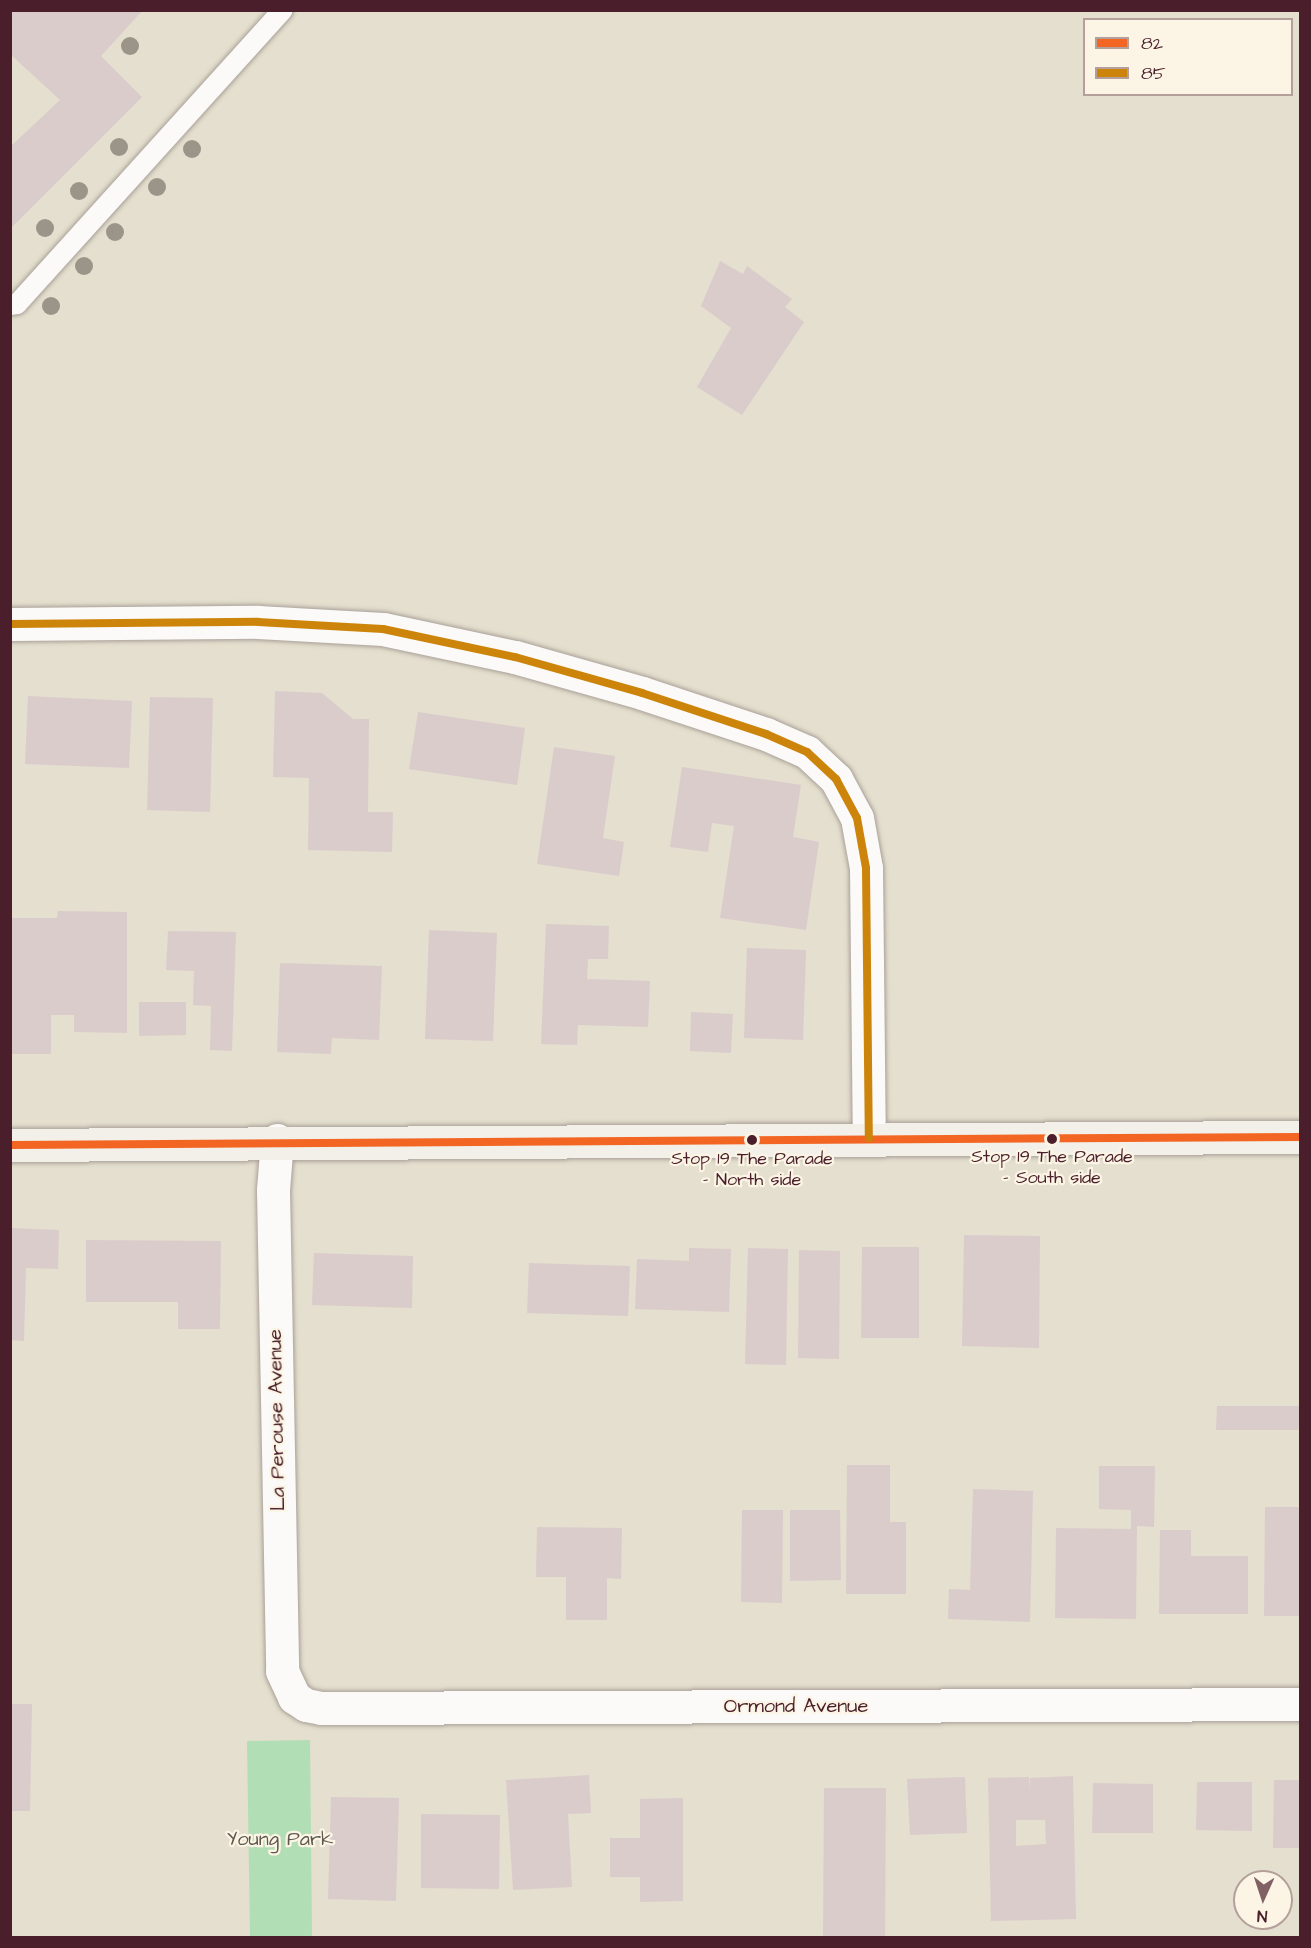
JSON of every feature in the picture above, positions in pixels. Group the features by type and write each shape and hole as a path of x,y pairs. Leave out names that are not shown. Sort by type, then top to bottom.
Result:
{"main road":[{"path":"10,1144 277,1140 1300,1137"}],"street":[{"path":"10,624 258,622 383,629 515,657 642,693 766,734 807,752 836,779 857,818 866,868 869,1138"},
{"name":"La Perouse Avenue","path":"277,1140 273,1190 282,1671 294,1697"},
{"name":"Ormond Avenue","path":"294,1697 321,1708 1300,1704"}],"lane":[{"path":"10,304 17,304 283,10"}],"green space":[{"name":"Young Park","path":"310,1740 312,1937 250,1937 247,1741"}],"building":[{"path":"10,10 143,10 101,56 142,97 10,229 10,147 60,100 10,54"},
{"path":"720,261 743,274 747,266 792,299 785,307 804,322 742,415 697,387 731,328 701,306"},
{"path":"275,691 322,693 353,719 369,719 368,812 393,812 392,852 308,850 309,778 273,777"},
{"path":"28,696 132,701 129,768 25,764"},
{"path":"150,697 213,698 210,812 147,810"},
{"path":"418,712 525,728 517,785 409,769"},
{"path":"554,747 615,756 603,838 624,842 619,876 537,864"},
{"path":"682,767 801,785 793,837 819,842 806,930 720,918 734,826 712,823 708,852 670,847"},
{"path":"58,911 127,912 127,1033 74,1032 74,1015 51,1015 51,1054 10,1054 10,918 57,918"},
{"path":"546,924 609,926 608,959 588,959 587,979 650,981 648,1027 578,1025 577,1045 541,1044"},
{"path":"429,930 497,933 493,1041 425,1039"},
{"path":"168,931 236,932 232,1051 210,1050 211,1006 193,1005 194,971 166,970"},
{"path":"747,948 806,950 803,1040 744,1038"},
{"path":"280,963 382,966 379,1040 332,1038 331,1054 277,1052"},
{"path":"139,1002 186,1002 186,1035 139,1036"},
{"path":"691,1012 733,1014 731,1053 690,1051"},
{"path":"10,1228 59,1230 58,1269 26,1268 24,1341 10,1340"},
{"path":"964,1235 1040,1236 1039,1348 962,1346"},
{"path":"86,1240 221,1241 220,1329 178,1329 178,1302 86,1302"},
{"path":"862,1247 919,1247 919,1338 861,1338"},
{"path":"689,1248 731,1249 729,1312 635,1309 637,1259 689,1261"},
{"path":"748,1248 788,1249 786,1365 745,1364"},
{"path":"799,1250 840,1251 839,1359 798,1358"},
{"path":"314,1253 413,1256 412,1308 312,1305"},
{"path":"529,1263 630,1266 628,1316 527,1313"},
{"path":"1217,1406 1300,1406 1300,1430 1216,1430"},
{"path":"847,1465 890,1465 890,1522 906,1522 906,1594 846,1594"},
{"path":"1099,1466 1155,1466 1154,1527 1137,1526 1136,1619 1055,1618 1056,1528 1131,1529 1131,1510 1099,1509"},
{"path":"973,1489 1033,1491 1030,1622 948,1619 949,1589 970,1590"},
{"path":"1265,1507 1300,1507 1300,1616 1264,1616"},
{"path":"742,1510 783,1510 782,1603 741,1602"},
{"path":"790,1510 840,1510 841,1580 790,1581"},
{"path":"537,1527 622,1528 621,1579 607,1578 607,1620 566,1620 566,1577 536,1577"},
{"path":"1160,1530 1191,1530 1191,1556 1248,1556 1248,1614 1159,1614"},
{"path":"10,1704 32,1704 30,1811 10,1811"},
{"path":"589,1775 591,1813 568,1814 572,1887 513,1890 506,1780"},
{"path":"1073,1776 1076,1919 991,1921 988,1778 1029,1777 1030,1790 1030,1778","holes":["1016,1820 1045,1820 1046,1844 1016,1846"]},
{"path":"965,1777 967,1833 910,1835 907,1779"},
{"path":"1274,1780 1300,1780 1300,1848 1273,1848"},
{"path":"1197,1782 1252,1782 1252,1831 1196,1830"},
{"path":"1093,1783 1153,1784 1153,1833 1092,1833"},
{"path":"824,1788 886,1788 885,1938 823,1938"},
{"path":"331,1797 399,1798 396,1901 328,1899"},
{"path":"683,1798 683,1901 640,1902 640,1877 610,1877 610,1838 640,1838 640,1799"},
{"path":"421,1814 500,1815 499,1889 421,1888"}],"transit line":[{"name":"85","path":"10,624 258,622 383,629 515,657 642,693 766,734 807,752 836,779 857,818 866,868 869,1138"},
{"name":"82","path":"10,1145 1300,1137"}],"place":[{"name":"Stop 19 The Parade - South side","path":"1052,1139"},
{"name":"Stop 19 The Parade - North side","path":"752,1140"}]}
